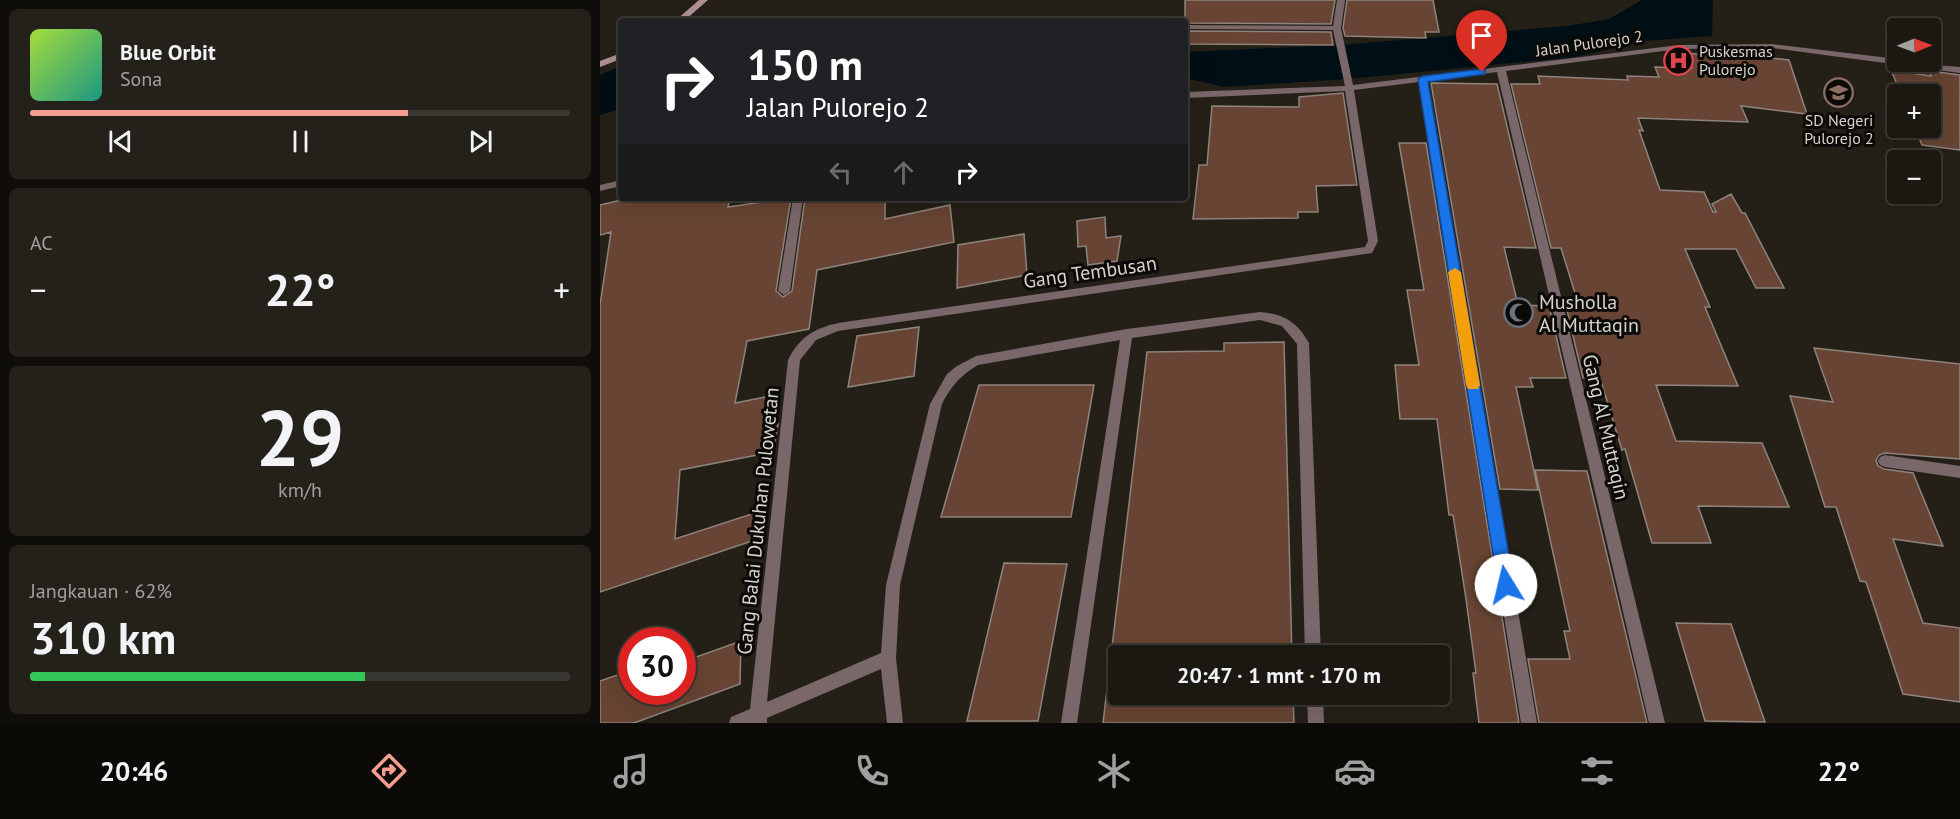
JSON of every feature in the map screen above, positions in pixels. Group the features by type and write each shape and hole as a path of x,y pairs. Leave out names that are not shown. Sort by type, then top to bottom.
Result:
{"street":[{"path":"683,18 704,0"},
{"path":"1341,0 1336,28 1348,84"},
{"path":"1188,27 1336,28"},
{"name":"Jalan Pulorejo 2","path":"1188,95 1423,79 1642,51 1759,45 1960,70"},
{"path":"600,64 618,57"},
{"name":"Gang Al Muttaqin","path":"1501,70 1657,723"},
{"path":"1423,79 1528,723"},
{"name":"Gang Tembusan","path":"818,332 850,325 1368,250 1373,241 1348,84"},
{"path":"600,188 618,184"},
{"path":"784,291 798,201"},
{"path":"895,723 888,658 893,585 936,404 945,384 958,369 976,361 1126,334 1260,316 1278,318 1294,327 1303,343 1313,645"},
{"name":"Gang Balai Dukuhan Pulowetan","path":"759,718 794,360 803,344 818,332"},
{"path":"1069,723 1126,334"},
{"path":"1885,460 1960,472"},
{"path":"737,723 759,718 888,658"},
{"path":"1315,705 1316,723"}],"shaded area":[{"path":"1642,0 1713,0 1712,36 1644,41 1575,57 1348,79 1224,87 1188,79 1188,52 1340,45 1567,26 1609,19"},
{"path":"618,67 618,110 600,115 600,75"}],"building":[{"path":"1185,0 1335,0 1331,24 1188,23 1188,18 1185,18"},
{"path":"1347,0 1433,0 1439,32 1425,32 1426,38 1345,36 1343,28"},
{"path":"1188,31 1331,32 1333,45 1188,44"},
{"path":"1704,51 1789,60 1807,114 1741,106 1748,122 1638,118 1643,131 1639,130 1660,190 1704,192 1713,212 1716,212 1712,204 1731,194 1742,213 1745,213 1784,288 1756,288 1736,249 1685,249 1710,307 1705,307 1738,386 1656,385 1676,441 1762,443 1789,507 1698,506 1711,543 1652,543 1625,449 1622,450 1600,378 1583,378 1566,306 1579,306 1561,248 1551,248 1511,84 1540,84 1538,76 1628,80 1627,76 1659,77 1655,67 1692,68 1688,53 1705,55"},
{"path":"1892,72 1931,76 1929,72 1960,75 1960,150 1922,145 1919,138 1941,138 1941,84 1897,84"},
{"path":"1431,83 1497,84 1536,248 1504,247 1518,305 1549,306 1566,378 1530,378 1533,387 1516,387 1538,490 1500,489"},
{"path":"1343,93 1357,185 1316,186 1318,212 1298,212 1298,218 1193,219 1199,165 1207,165 1212,106 1299,107 1299,97"},
{"path":"1399,143 1426,143 1519,723 1479,723 1473,673 1476,673 1466,599 1453,515 1449,515 1437,419 1400,419 1395,365 1419,365 1407,290 1424,290"},
{"path":"618,201 729,201 728,207 770,201 791,201 776,291 783,297 792,291 805,201 885,201 885,219 950,205 954,242 817,270 809,329 747,341 735,403 780,394 774,425 778,424 773,452 680,470 675,539 764,510 764,537 600,592 600,305 611,232 600,235 600,205"},
{"path":"1105,217 1106,238 1121,236 1117,261 1088,265 1086,246 1078,247 1077,221"},
{"path":"1024,234 1027,275 957,288 958,245"},
{"path":"919,327 914,376 848,387 857,336"},
{"path":"1284,342 1292,645 1112,645 1147,352 1224,351 1224,343"},
{"path":"1814,348 1960,364 1960,459 1885,453 1879,455 1876,460 1878,466 1884,469 1913,473 1943,546 1893,539 1923,623 1960,628 1960,702 1903,694 1866,582 1860,581 1836,507 1825,507 1790,396 1833,402"},
{"path":"979,385 1094,385 1071,517 941,517"},
{"path":"1535,470 1587,471 1647,723 1539,723 1528,659 1570,659 1564,631 1570,631"},
{"path":"1004,563 1067,564 1038,721 967,721"},
{"path":"1676,623 1731,624 1765,722 1705,721"},
{"path":"741,641 740,684 696,700 696,657"},
{"path":"618,675 618,705 683,705 634,723 600,723 600,681"},
{"path":"1108,681 1108,705 1293,705 1294,723 1103,723"}],"slow traffic":[{"path":"1455,272 1473,385"}],"place":[{"name":"Puskesmas Pulorejo","path":"1678,60"},
{"name":"SD Negeri Pulorejo 2","path":"1839,92"},
{"name":"Musholla Al Muttaqin","path":"1518,313"}],"route":[{"path":"1482,72 1423,79 1506,585"}]}
